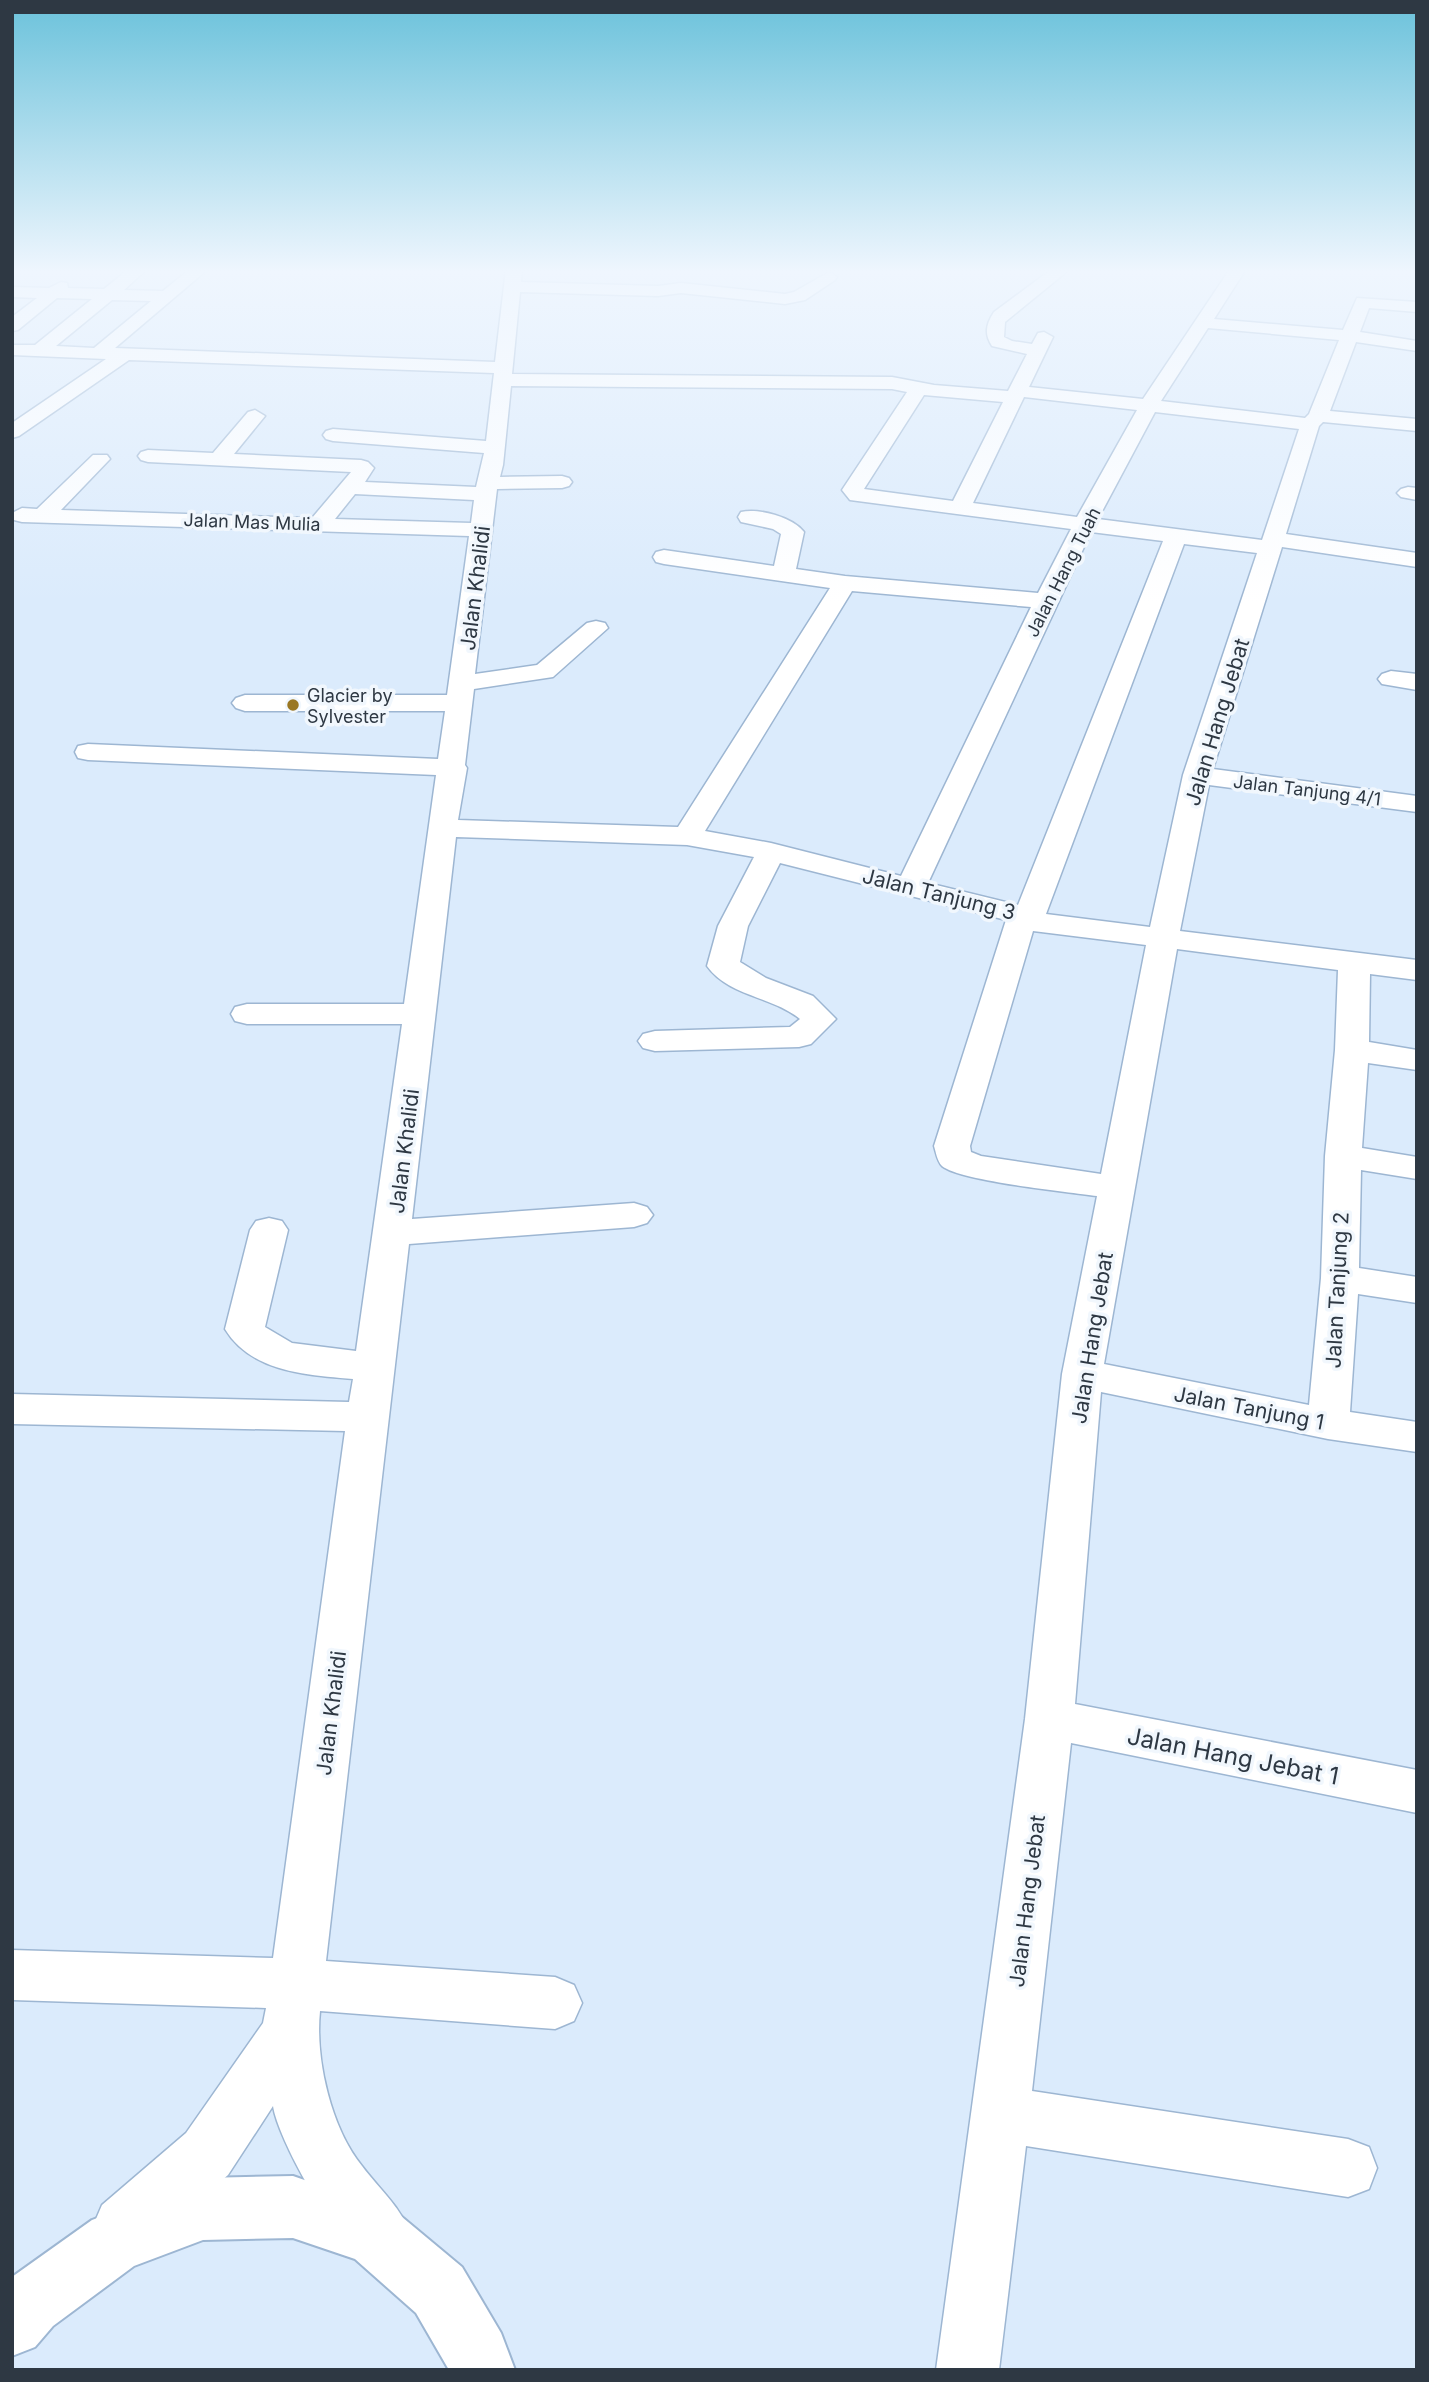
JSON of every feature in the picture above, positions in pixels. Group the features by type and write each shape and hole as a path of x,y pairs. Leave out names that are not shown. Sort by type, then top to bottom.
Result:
{"main road":[{"path":"32,2305 114,2242 203,2209 293,2207 374,2234 421,2274 478,2356 482,2370"}],"street":[{"path":"12,432 87,380"},
{"name":"Jalan Khalidi","path":"293,2008 453,768 482,530 487,467 500,380"},
{"path":"758,380 877,383 1314,420 1417,425"},
{"path":"960,509 1023,380"},
{"name":"Jalan Hang Tuah","path":"911,887 1046,601 1149,406 1166,380"},
{"name":"Jalan Hang Jebat","path":"967,2370 1002,2114 1049,1719 1082,1374 1163,939 1197,775 1314,420 1331,380"},
{"path":"919,388 853,489 865,498 1177,537 1273,544 1417,560"},
{"path":"219,458 256,416"},
{"path":"333,435 562,482"},
{"path":"148,456 361,466 363,471 318,525"},
{"name":"Jalan Mas Mulia","path":"100,459 32,515 482,530"},
{"path":"414,528 458,469 487,467"},
{"path":"349,487 441,493 487,467"},
{"path":"749,517 780,524 793,532 783,574"},
{"path":"1118,1188 973,1166 955,1158 952,1146 1025,918 1177,537"},
{"path":"664,557 845,583 1046,601"},
{"path":"687,836 845,583"},
{"path":"245,703 461,693 544,672 596,628"},
{"path":"1391,679 1417,682"},
{"path":"88,752 453,768"},
{"name":"Jalan Tanjung 4/1","path":"1197,775 1417,804"},
{"name":"Jalan Tanjung 3","path":"445,828 687,836 771,852 1025,918 1163,939 1417,970"},
{"path":"655,1041 799,1037 820,1019 801,1003 755,985 723,966 733,926 771,852"},
{"name":"Jalan Tanjung 2","path":"1328,1424 1340,1278 1343,1156 1352,1050 1354,963"},
{"path":"247,1014 421,1014"},
{"path":"1352,1050 1417,1060"},
{"path":"1343,1156 1417,1168"},
{"path":"393,1233 634,1215"},
{"path":"269,1230 245,1329 251,1340 277,1354 375,1367"},
{"path":"1340,1278 1417,1290"},
{"name":"Jalan Tanjung 1","path":"1082,1374 1328,1424 1417,1437"},
{"path":"12,1409 369,1416"},
{"name":"Jalan Hang Jebat 1","path":"1049,1719 1417,1792"},
{"path":"12,1975 293,2008 555,2003"},
{"path":"293,2008 303,2114 339,2185 513,2370"},
{"path":"32,2305 207,2154 293,2008"},
{"path":"1002,2114 1348,2168"}],"place":[{"name":"Glacier by Sylvester","path":"293,705"}]}
